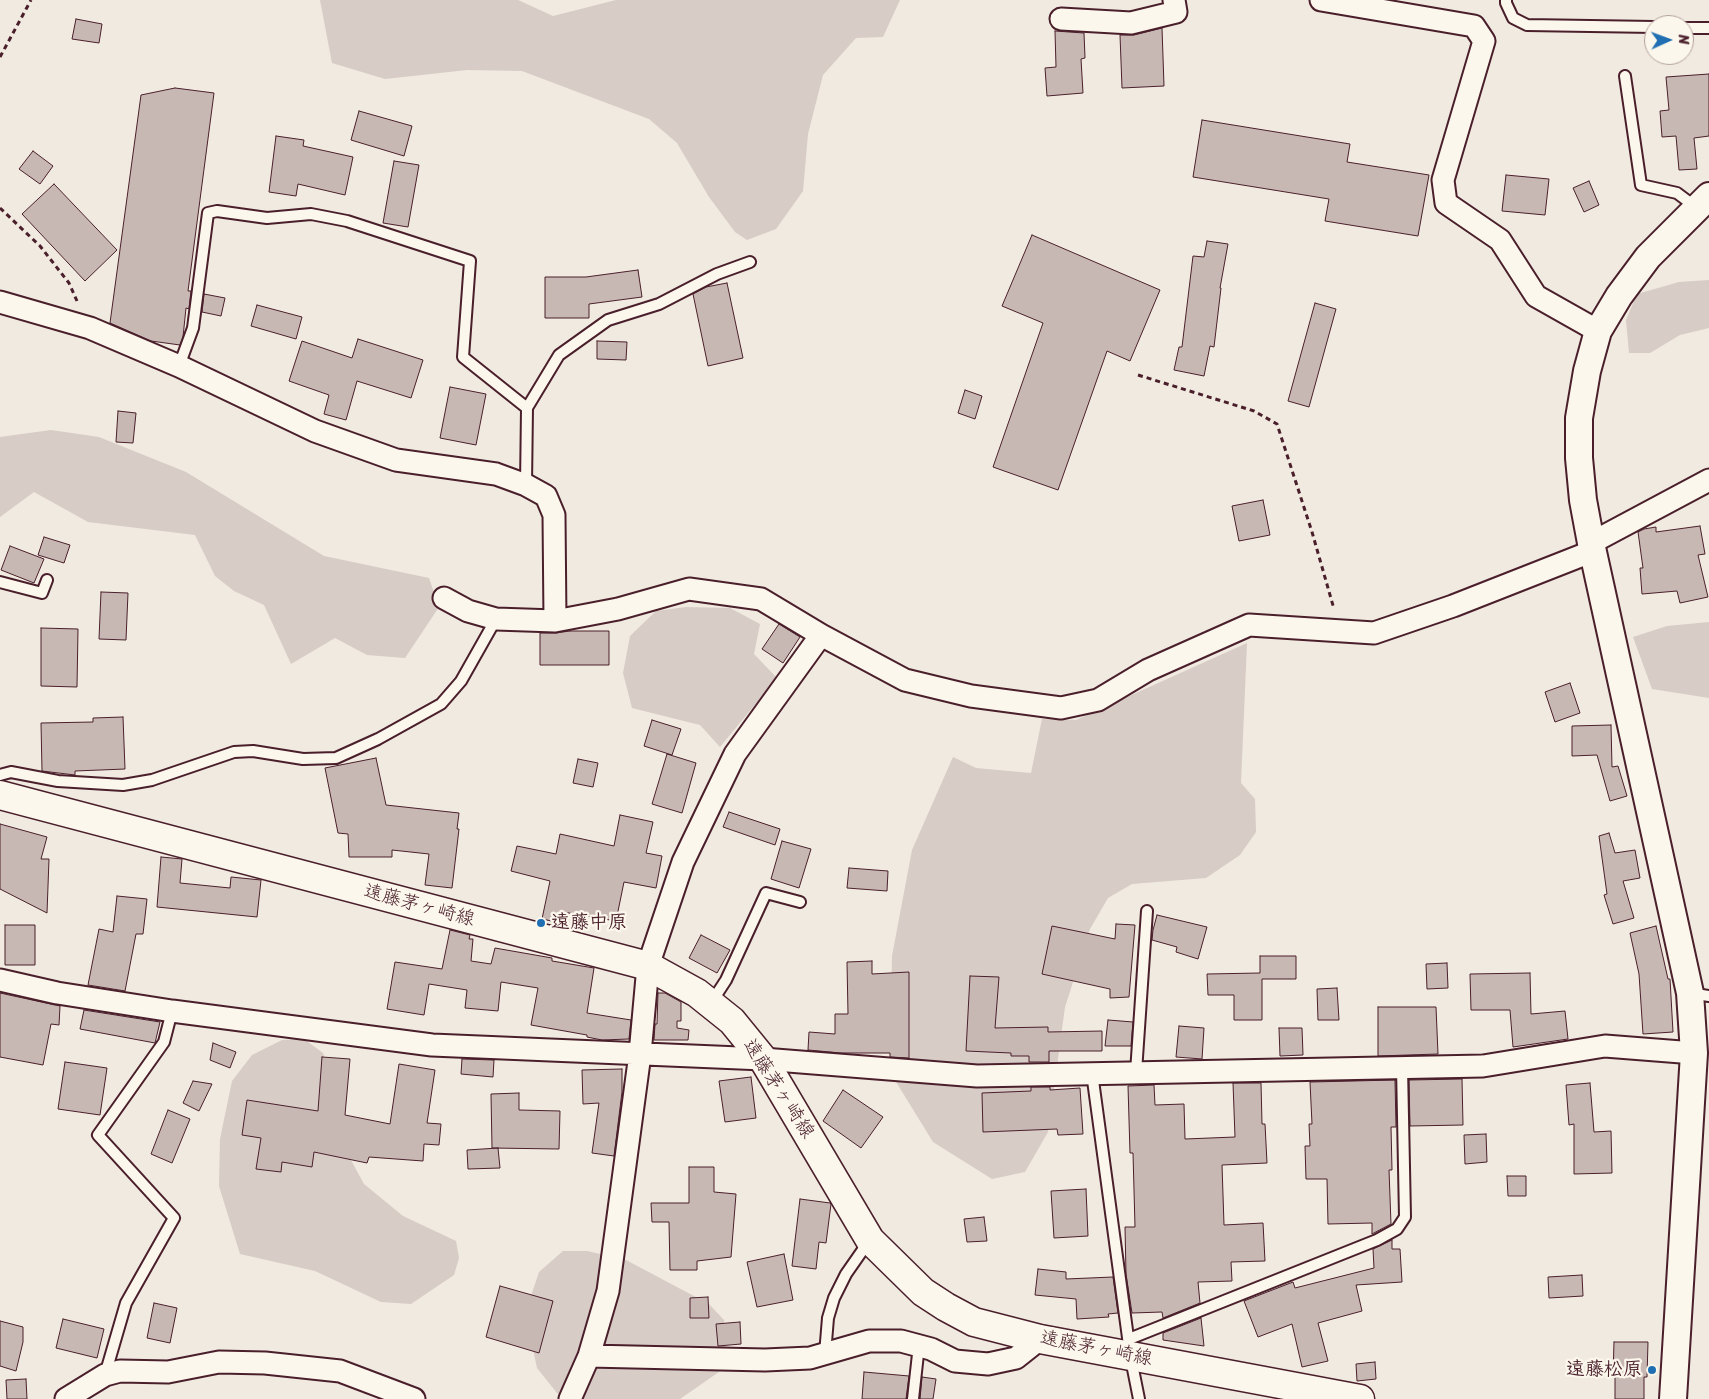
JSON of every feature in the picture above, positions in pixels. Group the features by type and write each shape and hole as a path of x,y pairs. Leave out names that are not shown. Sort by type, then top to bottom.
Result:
{"main road":[{"name":"遠藤茅ヶ崎線","path":"0,795 648,966 698,993 732,1021 763,1058 870,1240 923,1292 946,1307 974,1322 1040,1339 1130,1347 1360,1399"}],"street":[{"path":"1061,19 1131,23 1176,12 1174,0"},
{"path":"1322,0 1474,26 1484,41 1444,180 1446,204 1500,240 1536,296 1598,331"},
{"path":"1672,1399 1698,1054 1699,995 1592,547 1583,500 1579,458 1579,418 1587,372 1598,331 1618,296 1648,257 1703,202"},
{"path":"0,302 90,328 179,366 315,431 396,460 496,474 546,496 554,515 555,621"},
{"path":"444,598 468,611 496,620 555,621 618,609 689,589 761,599 821,635 905,680 971,696 1061,708 1098,700 1148,670 1249,625 1374,633 1453,606 1592,547 1709,480"},
{"path":"570,1399 589,1356 608,1291 640,1054 648,966 683,862 735,754 821,635"},
{"path":"0,980 57,993 172,1011 432,1045 763,1058 976,1076 1483,1066 1605,1046 1698,1054"},
{"path":"589,1356 765,1360 810,1358 869,1341 901,1340 931,1349 955,1361 988,1364 1016,1358 1040,1339"},
{"path":"66,1399 105,1375 120,1371 168,1372 219,1362 265,1363 340,1372 414,1399"}],"lane":[{"path":"1506,0 1513,18 1527,25 1644,27"},
{"path":"1694,28 1709,28"},
{"path":"1625,76 1641,185 1676,193 1703,202"},
{"path":"179,366 193,328 208,213 217,211 267,218 311,214 347,221 470,261 463,358 528,408"},
{"path":"526,486 528,408 559,355 608,320 659,304 717,274 750,262"},
{"path":"0,582 42,593 47,580"},
{"path":"0,775 12,772 58,781 123,785 152,780 234,752 253,751 303,759 336,758 378,739 441,704 462,681 496,620"},
{"path":"711,1003 726,980 766,892 800,902"},
{"path":"1136,1072 1147,911"},
{"path":"105,1375 126,1303 174,1218 98,1135 164,1042 172,1011"},
{"path":"1130,1347 1377,1240 1397,1229 1405,1217 1402,1067"},
{"path":"1092,1073 1139,1399"},
{"path":"825,1354 828,1318 834,1298 846,1274 870,1240"},
{"path":"913,1399 919,1345"}],"path":[{"path":"0,57 31,0"},
{"path":"0,208 40,246 69,283 90,328"},
{"path":"1138,376 1254,411 1276,424 1312,532 1340,631"}],"shaded area":[{"path":"320,0 518,0 553,16 616,0 900,0 883,37 856,38 823,75 808,134 803,191 776,229 747,240 735,232 709,197 677,143 649,119 522,71 467,70 385,79 332,63"},
{"path":"1709,280 1709,328 1680,335 1650,353 1629,353 1626,320 1637,294 1679,282"},
{"path":"51,430 99,437 186,472 324,556 429,578 439,607 405,658 367,655 335,638 291,664 264,605 234,591 215,576 195,535 88,522 34,492 0,517 0,437"},
{"path":"686,607 730,608 760,624 754,654 777,678 720,747 700,725 632,708 623,673 630,636 656,611"},
{"path":"1709,622 1709,698 1652,689 1633,637 1667,626"},
{"path":"1247,643 1241,783 1255,799 1256,832 1240,855 1206,878 1132,884 1108,898 1090,929 1065,1007 1048,1132 1025,1172 992,1179 933,1142 893,1077 892,956 912,850 953,757 976,768 1031,773 1042,719 1076,720"},
{"path":"304,1039 323,1053 339,1094 346,1151 364,1184 403,1216 456,1241 459,1258 454,1275 411,1304 381,1302 315,1271 240,1254 219,1186 220,1139 232,1081 252,1055 282,1040"},
{"path":"563,1251 587,1251 626,1260 709,1304 724,1320 727,1339 726,1367 680,1399 568,1399 557,1393 537,1368 530,1335 529,1302 539,1272"}],"building":[{"path":"76,19 102,24 99,43 72,39"},
{"path":"1162,28 1164,86 1122,88 1120,35 1134,35"},
{"path":"1055,31 1084,33 1085,58 1081,59 1083,93 1047,96 1045,68 1056,67"},
{"path":"1709,74 1709,136 1694,138 1697,169 1679,170 1676,136 1662,137 1660,111 1669,110 1666,77"},
{"path":"175,88 214,93 188,291 191,291 189,309 186,308 183,337 180,345 151,341 110,323 141,95"},
{"path":"359,111 412,126 404,156 351,140"},
{"path":"1202,120 1350,144 1347,162 1429,175 1418,236 1325,221 1329,199 1193,177"},
{"path":"276,136 304,140 303,146 353,157 345,195 298,184 296,196 269,192"},
{"path":"33,151 53,166 40,184 19,169"},
{"path":"394,161 419,165 408,227 383,223"},
{"path":"1506,175 1549,179 1545,215 1502,211"},
{"path":"1589,181 1599,205 1584,212 1573,188"},
{"path":"54,184 117,250 85,281 22,214"},
{"path":"1032,235 1160,290 1130,361 1107,351 1058,490 993,467 1043,323 1002,306"},
{"path":"1207,241 1228,244 1220,288 1214,347 1210,346 1204,376 1174,370 1179,347 1182,347 1193,256 1204,257"},
{"path":"638,270 642,297 589,304 589,318 545,318 545,277 586,277"},
{"path":"727,283 743,358 708,366 693,294 706,287"},
{"path":"204,294 225,298 221,316 202,312"},
{"path":"1315,303 1336,309 1309,407 1288,401"},
{"path":"257,305 302,317 296,339 251,326"},
{"path":"358,339 423,360 411,398 357,381 346,420 324,414 329,395 289,381 302,341 352,358"},
{"path":"597,341 627,342 626,360 597,359"},
{"path":"450,387 486,394 476,445 440,438"},
{"path":"965,390 982,396 975,419 958,413"},
{"path":"118,411 136,413 133,443 116,442"},
{"path":"1263,500 1270,535 1239,541 1232,506"},
{"path":"1700,526 1705,554 1698,555 1708,597 1680,603 1677,591 1642,594 1640,568 1643,568 1638,532 1656,527 1656,532"},
{"path":"44,537 70,545 64,563 38,555"},
{"path":"10,546 44,559 34,583 1,570"},
{"path":"101,592 128,593 126,640 99,639"},
{"path":"779,624 800,637 783,663 762,649"},
{"path":"41,628 78,629 77,687 41,686"},
{"path":"609,631 609,665 540,665 540,633"},
{"path":"1570,683 1580,713 1555,722 1545,692"},
{"path":"123,717 125,769 75,771 75,775 42,771 41,723 93,722 93,718"},
{"path":"652,720 681,729 672,755 644,746"},
{"path":"1611,725 1612,767 1618,766 1627,796 1610,801 1597,755 1572,756 1572,726"},
{"path":"667,754 696,763 682,813 652,804"},
{"path":"376,758 386,805 459,813 452,888 425,885 429,854 392,850 392,857 349,857 348,834 338,833 325,768"},
{"path":"578,759 598,763 593,787 573,783"},
{"path":"729,812 780,829 775,845 723,827"},
{"path":"620,815 653,822 646,853 662,856 656,888 624,882 616,921 563,912 561,923 542,919 550,881 511,871 517,846 556,854 560,834 614,846"},
{"path":"0,824 47,837 41,859 49,859 47,913 0,889"},
{"path":"1609,833 1615,853 1635,850 1640,878 1623,881 1634,918 1613,924 1604,895 1607,894 1599,836"},
{"path":"782,841 811,849 799,888 771,879"},
{"path":"161,857 182,859 180,883 230,888 231,877 261,880 257,917 157,907"},
{"path":"849,868 888,871 887,891 847,888"},
{"path":"117,896 147,899 143,934 136,934 125,991 88,985 99,929 113,932"},
{"path":"1157,915 1207,927 1198,959 1176,952 1177,947 1152,940"},
{"path":"1116,924 1135,925 1129,997 1110,998 1110,989 1042,974 1052,926 1115,939"},
{"path":"5,925 35,925 35,965 5,965"},
{"path":"1656,926 1668,979 1670,979 1673,1032 1643,1034 1639,974 1630,933"},
{"path":"450,930 470,935 469,939 473,939 471,961 491,964 495,948 594,968 587,1013 631,1020 629,1039 602,1040 587,1037 587,1035 531,1025 538,988 501,982 498,1011 465,1008 467,990 429,984 424,1015 387,1009 395,962 442,969"},
{"path":"701,935 730,950 717,973 689,958"},
{"path":"1260,956 1296,956 1296,979 1262,979 1262,1020 1234,1020 1234,995 1208,995 1207,974 1260,973"},
{"path":"872,961 872,974 909,972 909,1058 890,1057 890,1053 841,1053 808,1050 809,1032 835,1034 835,1014 848,1014 847,962"},
{"path":"1447,963 1448,988 1427,989 1426,964"},
{"path":"1530,973 1531,1014 1565,1011 1568,1039 1513,1047 1510,1010 1471,1010 1470,974"},
{"path":"970,976 999,977 995,1028 1048,1027 1048,1032 1102,1031 1102,1051 1049,1051 1049,1062 1029,1062 1029,1056 1011,1056 1011,1053 966,1051"},
{"path":"1337,988 1339,1020 1318,1020 1317,989"},
{"path":"0,993 60,1006 59,1025 51,1024 43,1065 0,1057"},
{"path":"658,993 665,993 681,1002 681,1021 677,1021 677,1028 689,1030 688,1040 654,1040 655,1024 657,1024"},
{"path":"1378,1007 1436,1007 1438,1054 1378,1056"},
{"path":"84,1010 160,1022 155,1043 80,1029"},
{"path":"1108,1020 1133,1022 1131,1046 1105,1046"},
{"path":"1179,1026 1204,1028 1202,1059 1176,1057"},
{"path":"1279,1028 1302,1028 1303,1055 1280,1056"},
{"path":"213,1043 236,1052 230,1068 210,1060"},
{"path":"322,1057 350,1059 345,1115 390,1124 399,1064 435,1070 427,1123 441,1124 439,1145 424,1144 423,1161 369,1157 367,1163 314,1152 312,1167 282,1162 281,1172 256,1169 261,1138 242,1135 247,1100 318,1111"},
{"path":"462,1059 494,1060 493,1077 461,1074"},
{"path":"65,1062 107,1068 100,1115 58,1109"},
{"path":"622,1069 622,1092 614,1156 592,1153 599,1103 583,1104 582,1070"},
{"path":"751,1077 756,1118 725,1122 719,1081"},
{"path":"1462,1079 1463,1125 1410,1126 1409,1080"},
{"path":"1395,1080 1396,1127 1391,1127 1392,1170 1389,1170 1391,1224 1372,1234 1372,1223 1328,1224 1327,1179 1306,1179 1305,1146 1310,1146 1309,1124 1312,1124 1310,1082"},
{"path":"193,1081 212,1084 199,1111 183,1103"},
{"path":"1233,1083 1261,1083 1262,1124 1265,1124 1267,1163 1222,1165 1224,1225 1263,1223 1265,1261 1231,1262 1232,1281 1198,1282 1200,1303 1163,1318 1162,1312 1132,1313 1126,1274 1125,1227 1135,1227 1133,1153 1130,1153 1128,1086 1154,1085 1155,1105 1184,1104 1185,1139 1235,1137"},
{"path":"1590,1083 1594,1132 1611,1131 1612,1173 1574,1174 1574,1124 1569,1125 1566,1085"},
{"path":"1031,1087 1050,1087 1050,1090 1080,1088 1083,1134 1058,1135 1057,1129 983,1132 982,1093 1031,1091"},
{"path":"843,1090 883,1117 861,1148 823,1121"},
{"path":"519,1093 519,1110 560,1111 559,1149 492,1148 491,1094"},
{"path":"168,1110 190,1119 172,1163 151,1154"},
{"path":"1486,1134 1487,1162 1465,1164 1464,1135"},
{"path":"498,1148 500,1168 468,1169 467,1150"},
{"path":"689,1167 714,1167 714,1192 736,1194 731,1257 697,1261 697,1270 670,1270 669,1222 652,1222 651,1203 689,1203"},
{"path":"1507,1176 1526,1176 1526,1196 1508,1196"},
{"path":"1086,1189 1088,1236 1054,1238 1051,1191"},
{"path":"800,1199 831,1204 826,1243 819,1242 816,1269 792,1266"},
{"path":"984,1217 987,1241 967,1242 964,1219"},
{"path":"1392,1240 1392,1249 1400,1249 1402,1282 1356,1285 1362,1311 1318,1323 1328,1361 1302,1367 1292,1324 1258,1337 1244,1301 1293,1282 1295,1288 1374,1268 1373,1249"},
{"path":"784,1254 793,1300 757,1307 747,1262"},
{"path":"1038,1269 1066,1272 1066,1279 1113,1277 1118,1313 1108,1314 1109,1317 1077,1319 1076,1299 1035,1295"},
{"path":"1582,1275 1583,1296 1549,1298 1548,1277"},
{"path":"500,1286 553,1301 539,1353 486,1337"},
{"path":"708,1297 709,1318 690,1318 690,1298"},
{"path":"154,1303 177,1308 170,1343 147,1338"},
{"path":"1201,1318 1204,1346 1163,1340 1163,1333"},
{"path":"63,1319 104,1329 97,1358 56,1348"},
{"path":"0,1321 23,1327 23,1342 16,1371 0,1366"},
{"path":"740,1322 741,1344 718,1346 716,1324"},
{"path":"1614,1342 1648,1342 1647,1377 1644,1377 1644,1399 1615,1399 1615,1376 1613,1376"},
{"path":"1375,1362 1376,1379 1357,1381 1356,1364"},
{"path":"864,1372 909,1376 906,1399 862,1399"},
{"path":"922,1377 936,1379 933,1399 920,1399"},
{"path":"26,1379 27,1399 7,1399 6,1380"}],"place":[{"name":"遠藤中原","path":"541,923"},
{"name":"遠藤松原","path":"1652,1370"}]}
